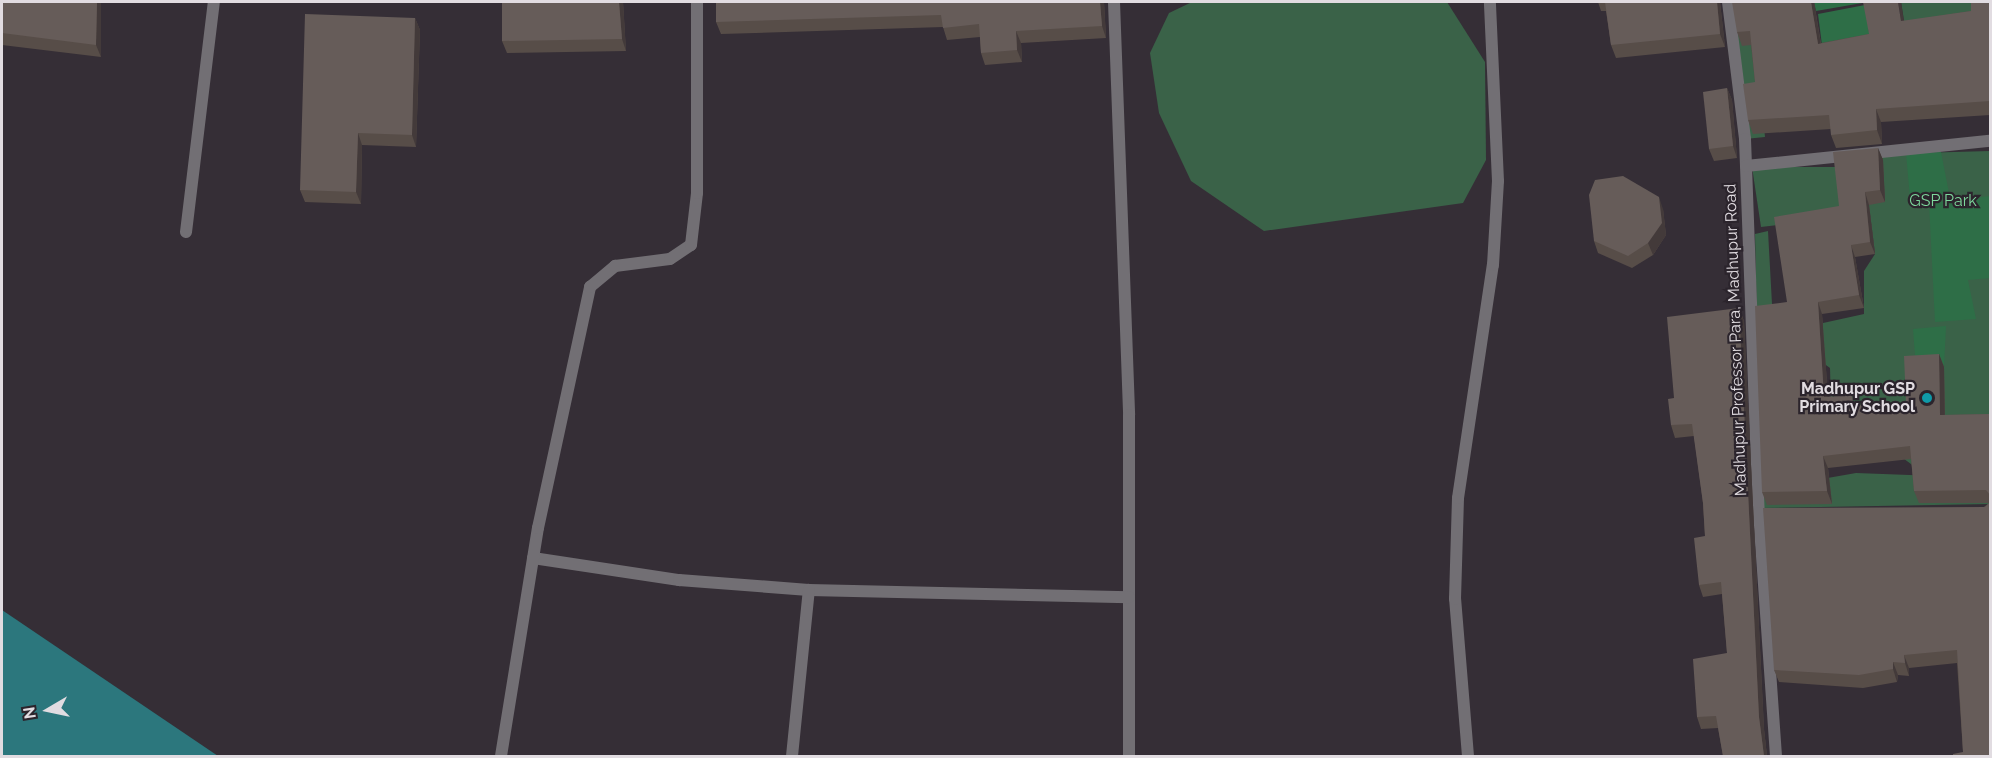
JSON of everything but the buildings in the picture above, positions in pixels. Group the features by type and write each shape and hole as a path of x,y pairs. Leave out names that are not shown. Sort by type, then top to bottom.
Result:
{"street":[{"path":"186,232 214,2"},
{"path":"501,756 533,558 593,279 631,261 670,259 691,245 697,193 697,2"},
{"path":"1114,2 1129,415 1129,756"},
{"path":"1468,756 1455,599 1458,498 1493,264 1498,181 1490,2"},
{"name":"Madhupur Professor Para, Madhupur Road","path":"1728,2 1746,166 1776,756"},
{"name":"Madhupur Professor Para, Madhupur Road","path":"1746,166 1990,141"},
{"path":"533,558 679,580 809,590 1129,597"},
{"path":"792,756 809,590"}],"green space":[{"path":"1192,2 1447,2 1485,62 1486,160 1463,203 1264,231 1191,181 1159,113 1150,53 1169,13"},
{"path":"1729,2 1751,2 1765,137 1745,139"},
{"path":"1814,2 1868,2 1816,11"},
{"path":"1901,2 1972,2 1975,22 1906,33"},
{"path":"1865,5 1871,45 1823,53 1818,14"},
{"name":"GSP Park","path":"1990,151 1990,427 1915,467 1831,405 1830,368 1819,360 1823,323 1864,314 1864,271 1875,254 1870,214 1761,227 1752,167 1838,167 1885,202 1882,154"},
{"path":"1941,152 1949,193 1910,198 1906,153"},
{"path":"1990,196 1990,278 1968,280 1976,319 1935,322 1929,203"},
{"path":"1768,231 1782,486 1856,473 1990,478 1990,504 1761,508 1755,234"},
{"path":"1946,326 1944,367 1916,368 1913,329"}],"water":[{"path":"2,610 218,756 2,756"}],"place":[{"name":"Madhupur GSP Primary School","path":"1927,398"}]}
